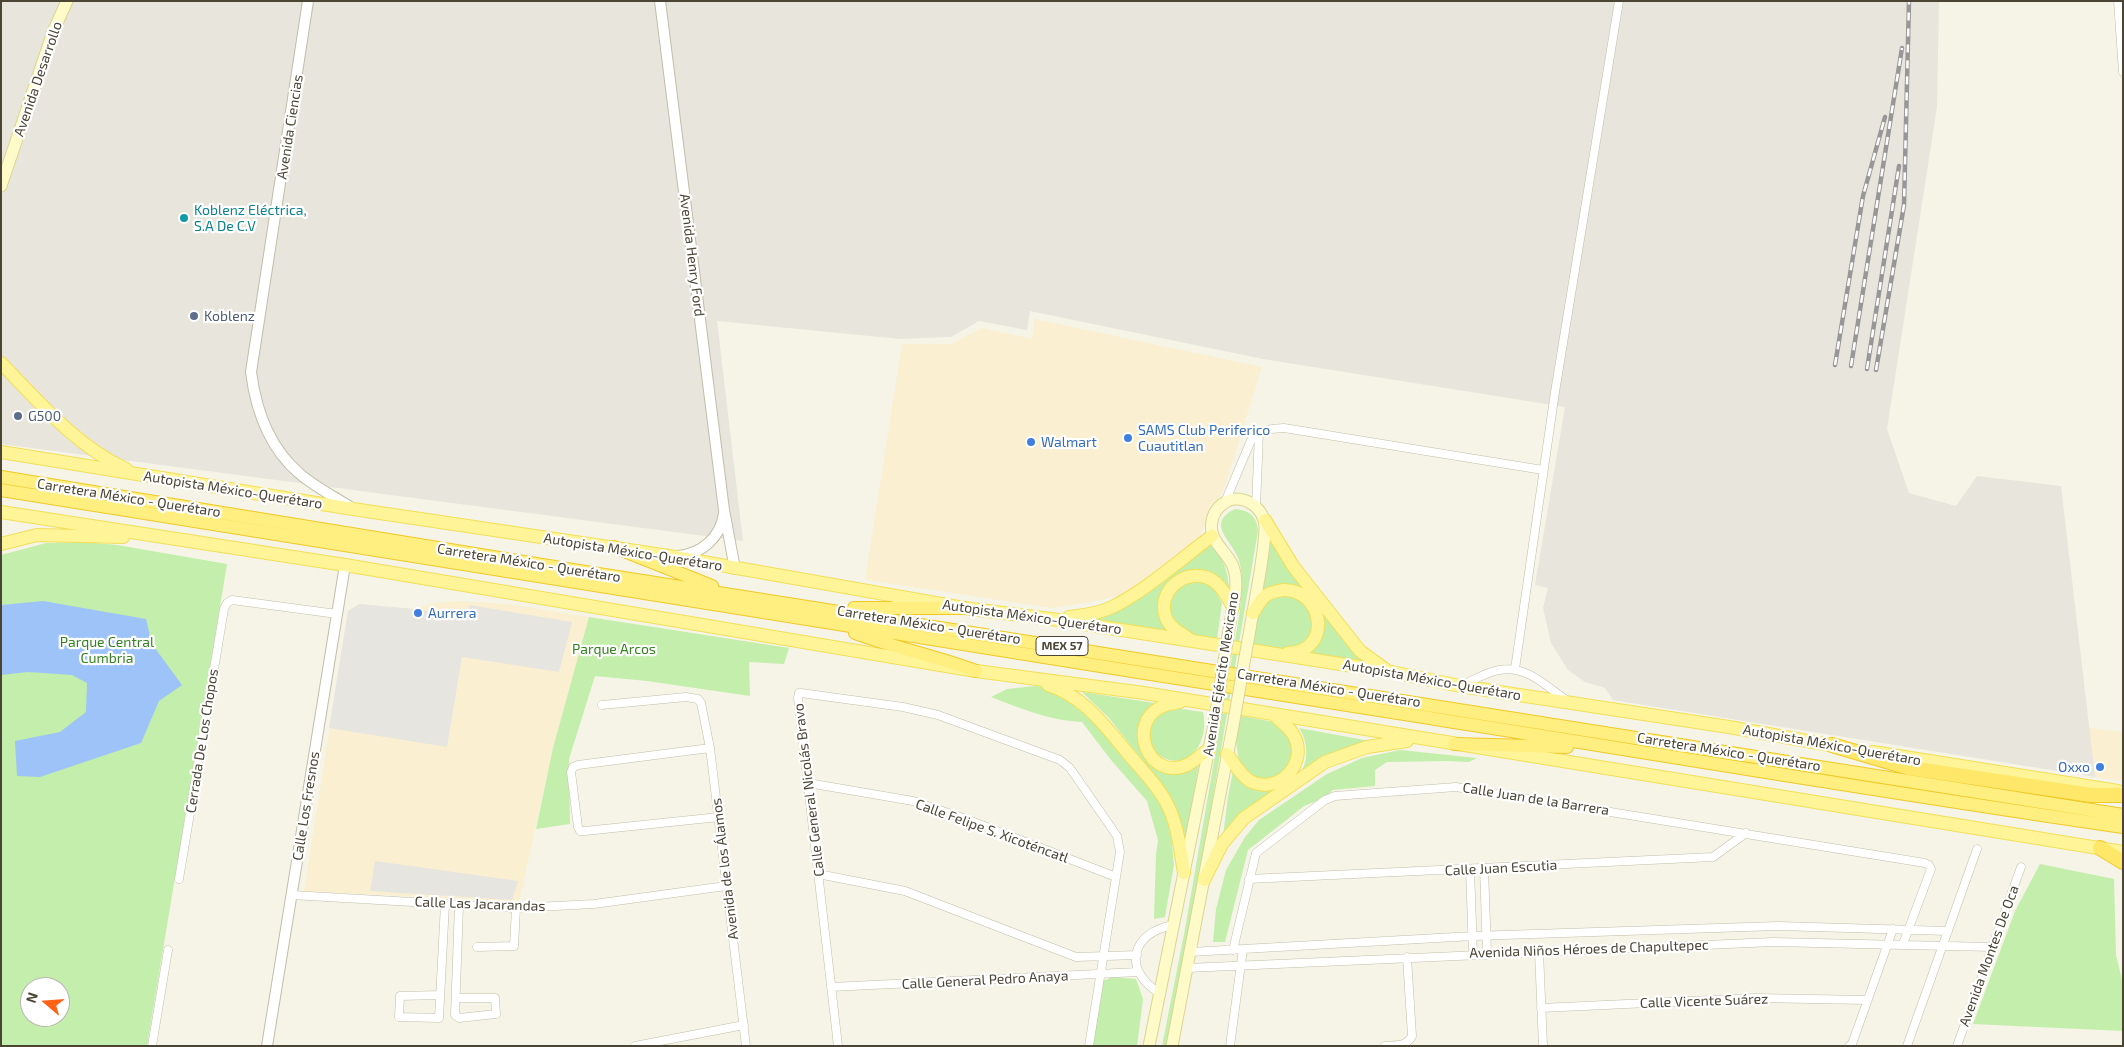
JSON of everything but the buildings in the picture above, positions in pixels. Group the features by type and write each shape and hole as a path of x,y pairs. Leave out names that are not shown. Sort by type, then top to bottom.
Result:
{"highway":[{"name":"Carretera México - Querétaro","path":"1,477 573,570 2123,815"},
{"name":"Carretera México - Querétaro","path":"1,490 1633,750 1895,794 2123,828"},
{"path":"614,548 733,594"},
{"path":"827,609 862,607 964,608"},
{"path":"827,623 888,645 959,664 976,671"},
{"path":"1454,744 1509,744 1633,750"},
{"path":"1832,745 1910,768 2090,796 2123,793"},
{"path":"2100,848 2123,862"}],"main road":[{"name":"Avenida Desarrollo","path":"1,186 53,32 67,1"},
{"path":"2,363 78,439 113,462 144,476"},
{"name":"Autopista México-Querétaro","path":"1,452 353,509 669,556 964,608 1052,619 1392,672 1460,686 2123,793"},
{"path":"1052,619 1091,614 1110,608 1129,598 1212,536 1213,517 1225,502 1233,499 1246,500 1256,507 1292,566 1360,651 1392,672"},
{"path":"1,512 345,565 976,671 1187,701 2123,852"},
{"name":"Avenida Ejército Mexicano","path":"1172,1046 1253,613 1265,540 1265,520"},
{"path":"1,544 37,535 174,538"},
{"name":"Avenida Ejército Mexicano","path":"1149,1046 1214,724 1236,590 1235,575 1231,563 1212,536"},
{"path":"1193,641 1172,627 1166,618 1164,606 1167,596 1172,586 1178,580 1185,577 1199,576 1214,581 1222,589 1232,612"},
{"path":"1253,613 1265,596 1276,591 1295,591 1302,594 1313,606 1318,619 1318,626 1317,634 1310,646 1296,652 1269,653"},
{"path":"1021,677 1051,686 1071,695 1092,711 1156,786 1166,802 1174,821 1184,873"},
{"path":"1187,701 1162,706 1150,717 1144,737 1147,753 1158,763 1171,768 1186,765 1209,749"},
{"path":"1228,754 1248,780 1256,784 1274,784 1288,776 1294,769 1298,753 1294,735 1274,715"},
{"path":"1204,880 1222,844 1244,818 1325,762 1367,747 1419,739"}],"street":[{"name":"Avenida Ciencias","path":"308,1 251,372 254,396 262,418 272,442 285,460 301,475 353,509"},
{"name":"Avenida Henry Ford","path":"660,1 724,510 735,568"},
{"path":"1515,669 1543,470 1619,1"},
{"path":"2118,1 2123,72"},
{"path":"1225,502 1241,466 1248,442 1259,433 1272,429 1284,428 1543,470"},
{"path":"1256,507 1259,433"},
{"name":"Avenida Henry Ford","path":"669,556 690,554 709,543 721,524 724,510"},
{"name":"Calle Los Fresnos","path":"267,1046 345,565"},
{"name":"Cerrada De Los Chopos","path":"180,879 224,609 227,603 232,600 337,614"},
{"path":"1460,686 1498,670 1515,669 1528,673 1572,704"},
{"name":"Calle General Nicolás Bravo","path":"838,1046 798,698 799,693 804,692 938,715 1066,763 1117,836 1120,852 1089,1046"},
{"name":"Avenida de los Álamos","path":"602,705 693,698 701,703 710,748 746,1046"},
{"path":"710,748 573,767 578,827 580,830 585,831 719,817"},
{"name":"Calle Felipe S. Xicoténcatl","path":"808,783 913,802 966,819 1116,877"},
{"name":"Calle Juan de la Barrera","path":"1233,950 1254,858 1261,848 1325,800 1335,796 1456,787 1925,862 1931,869 1908,929"},
{"name":"Calle Juan Escutia","path":"1249,880 1713,857 1746,833"},
{"path":"1907,1046 1977,849"},
{"name":"Avenida Montes De Oca","path":"1957,1046 2021,866"},
{"path":"1484,868 1487,954"},
{"path":"1470,869 1473,954"},
{"path":"818,874 905,891 1076,957 1103,958 1137,955"},
{"name":"Calle Las Jacarandas","path":"292,895 516,908 594,904 726,886"},
{"path":"440,995 400,996 399,1017 439,1018 445,904"},
{"path":"456,998 495,998 496,1014 459,1018 456,1015 456,998 459,905"},
{"path":"477,947 514,946 516,908"},
{"path":"1160,994 1145,983 1138,972 1137,955 1145,936 1162,927 1173,925"},
{"name":"Avenida Niños Héroes de Chapultepec","path":"1190,952 1473,936 1778,926 1948,931"},
{"path":"1691,929 1691,945"},
{"path":"1849,1046 1852,1044 1893,929"},
{"path":"1903,944 1908,929"},
{"path":"1676,930 1676,946"},
{"name":"Avenida Niños Héroes de Chapultepec","path":"1187,968 1773,942 1992,947"},
{"path":"1357,944 1358,959"},
{"path":"1230,1046 1243,949"},
{"path":"152,1046 168,950"},
{"path":"1539,952 1543,1046"},
{"path":"1385,1046 1404,1045 1409,1042 1412,1036 1407,957"},
{"name":"Calle General Pedro Anaya","path":"832,987 1138,972"},
{"name":"Calle Vicente Suárez","path":"1541,1008 1756,998 1867,1000"},
{"path":"635,1046 744,1026"}],"shaded area":[{"path":"1,1 1939,1 1937,107 1887,429 1909,493 1956,506 1977,476 2061,486 2095,777 1613,700 1605,688 1585,682 1568,670 1551,643 1543,608 1548,588 1535,585 1565,407 1263,359 1030,311 1027,330 979,321 951,337 900,339 717,321 743,541 1,444"},
{"path":"1034,319 1262,367 1224,489 1196,542 1133,592 1091,602 1052,608 865,580 902,344 952,344 981,328 1032,339"},
{"path":"457,601 509,604 589,617 553,748 519,902 304,891 348,611 359,604 414,609 434,603"},
{"path":"359,604 414,609 467,617 469,605 572,622 559,672 462,657 447,747 329,728 348,611"},
{"path":"2089,728 2123,732 2123,781 2095,777"},
{"path":"375,861 518,881 512,900 370,891"}],"green space":[{"path":"1235,509 1252,515 1258,531 1189,938 1168,1046 1162,1046 1185,929 1240,611 1241,567 1236,553 1221,527 1226,515"},
{"path":"1269,533 1370,664 1309,653 1315,646 1309,595 1261,593"},
{"name":"Parque Central Cumbria","path":"85,542 117,545 227,564 147,1046 1,1046 1,555 46,543"},
{"path":"1208,545 1222,558 1227,572 1229,591 1209,574 1165,589 1174,633 1087,618"},
{"path":"1192,581 1201,582 1214,588 1222,603 1217,640 1193,636 1186,632 1173,617 1170,604 1174,590"},
{"path":"1292,594 1312,609 1311,636 1293,650 1252,646 1258,614 1271,597"},
{"name":"Parque Arcos","path":"589,617 789,648 784,664 749,662 750,696 647,681 595,676 569,759 570,824 536,829 553,748"},
{"path":"1035,686 1049,688 1088,712 1165,809 1171,832 1174,865 1165,917 1154,919 1158,840 1147,801 1111,760 1082,722 1047,717 991,697 1007,689"},
{"path":"1082,692 1161,704 1140,724 1165,772 1183,772 1199,763 1185,849 1178,812 1168,793 1109,718"},
{"path":"1174,708 1203,712 1204,725 1198,748 1182,760 1172,761 1161,756 1150,747 1150,732 1153,721 1160,714"},
{"path":"1241,716 1274,722 1291,737 1293,761 1273,780 1252,777 1239,763 1236,741"},
{"path":"1299,728 1370,741 1323,759 1222,844 1233,771 1250,787 1273,790 1290,780 1300,772 1305,762 1304,738"},
{"path":"1400,750 1477,758 1469,762 1387,762 1375,770 1375,786 1333,790 1324,798 1304,806 1248,850 1225,942 1213,942 1216,909 1226,870 1245,837 1259,820 1327,774 1362,758"},
{"path":"2040,864 2114,879 2116,955 2123,984 2123,1031 1973,1024 2015,911"},
{"path":"1112,977 1136,979 1143,999 1137,1046 1088,1046 1099,980 1106,980"}],"water":[{"path":"43,601 146,619 152,644 182,685 159,701 141,743 40,777 17,776 15,741 60,732 86,712 87,683 72,675 28,672 1,675 1,605"}],"railway":[{"path":"1876,370 1904,205 1909,1"},
{"path":"1851,366 1902,48"},
{"path":"1835,365 1863,196 1885,117"},
{"path":"1867,369 1899,166"}],"place":[{"name":"Koblenz Eléctrica, S.A De C.V","path":"184,218"},
{"name":"Koblenz","path":"194,316"},
{"name":"G500","path":"18,416"},
{"name":"SAMS Club Periferico Cuautitlan","path":"1128,438"},
{"name":"Walmart","path":"1031,442"},
{"name":"Aurrera","path":"418,613"},
{"name":"Oxxo","path":"2100,767"}]}
